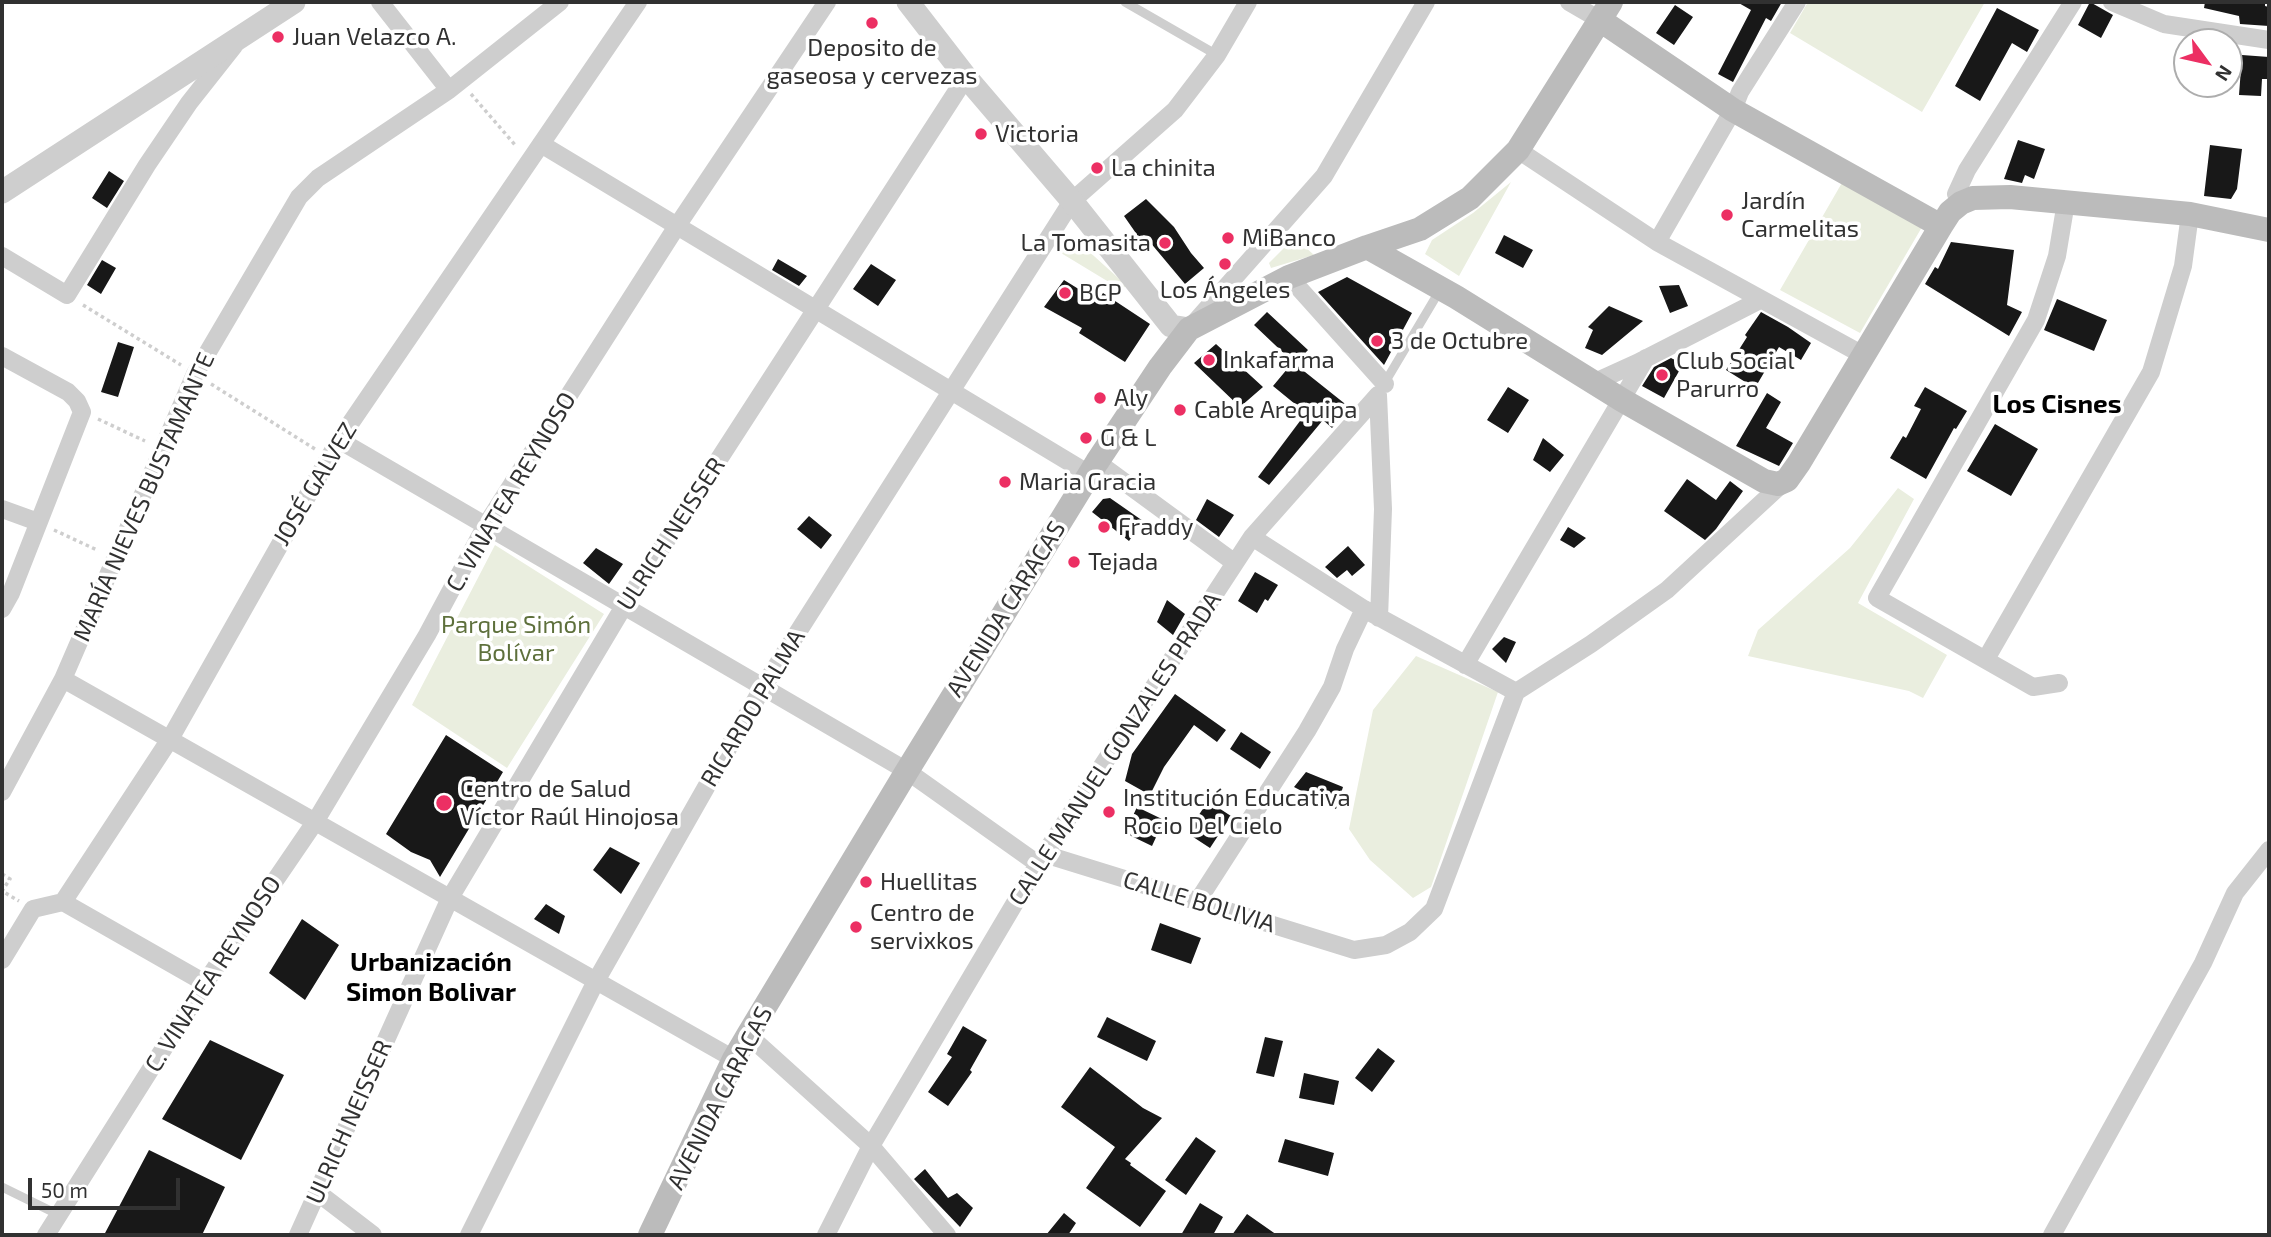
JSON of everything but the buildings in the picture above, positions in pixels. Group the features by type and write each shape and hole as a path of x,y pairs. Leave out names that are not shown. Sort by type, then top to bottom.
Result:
{"main road":[{"name":"AVENIDA CARACAS","path":"650,1235 748,1035 1093,468 1160,367 1189,329 1289,277 1420,229 1471,198 1518,150 1605,11"},
{"path":"1605,11 1733,110 1941,226"},
{"path":"1367,247 1441,288 1622,400 1773,484 1783,483 1796,469 1941,226 1961,203 1973,198 1989,197 2066,202 2190,214 2269,230"}],"street":[{"path":"2,192 295,2"},
{"path":"380,2 455,86"},
{"name":"MARÍA NIEVES BUSTAMANTE","path":"2,792 63,679 195,374 299,197 318,178 455,86 560,2"},
{"name":"JOSÉ GALVEZ","path":"63,902 170,739 328,457 638,2"},
{"name":"C. VINATEA REYNOSO","path":"46,1235 205,983 315,822 427,635 486,526 677,226 827,2"},
{"path":"908,2 966,77 1072,201 1171,326 1189,329 1324,176 1426,2"},
{"name":"RICARDO PALMA","path":"469,1235 596,981 763,687 1072,201 1175,110 1217,55 1248,2"},
{"path":"1569,2 1605,11"},
{"path":"1657,242 1733,110 1740,92 1797,2"},
{"path":"1961,203 1956,194 1967,170 2073,2"},
{"path":"2112,2 2164,24 2269,40"},
{"path":"2,256 67,295 189,103 243,36"},
{"name":"ULRICH NEISSER","path":"298,1235 450,898 624,606 966,77"},
{"path":"541,144 951,391 1093,468 1235,563"},
{"path":"1518,150 1657,242 1863,355"},
{"path":"2059,683 2033,687 1877,598 2036,320 2057,256 2066,202"},
{"path":"1986,659 2151,372 2183,266 2190,214"},
{"path":"1197,902 1307,731 1332,687 1345,649 1372,613 1382,509 1381,389 1289,277"},
{"path":"1593,383 1760,300"},
{"path":"2,356 68,392 77,401 82,412 11,593 2,609"},
{"path":"1465,665 1646,358"},
{"name":"CALLE MANUEL GONZALES PRADA","path":"826,1235 871,1146 1041,859 1252,537 1381,389"},
{"name":"CALLE BOLIVIA","path":"339,440 907,771 1041,859 1197,902 1354,950 1385,945 1410,932 1434,909 1516,692"},
{"path":"1252,537 1372,613 1516,692 1668,590 1783,483"},
{"path":"2,509 38,522"},
{"path":"63,679 734,1059"},
{"path":"2052,1235 2203,963 2235,893 2269,850"},
{"path":"2,960 33,909 63,902 205,983"},
{"path":"748,1035 871,1146 947,1235"},
{"path":"317,1192 373,1235"}],"lane":[{"path":"1125,2 1217,55"},
{"name":"CALLE MANUEL GONZALES PRADA","path":"1381,389 1441,288"},
{"path":"2,1188 59,1215"}],"path":[{"path":"455,86 529,160"},
{"path":"67,295 328,457"},
{"path":"82,412 163,449"},
{"path":"38,522 115,559"},
{"path":"2,874 10,879 2,891 33,909"}],"green space":[{"path":"1808,2 1985,2 1922,112 1790,33"},
{"path":"1843,181 1922,227 1860,333 1780,290"},
{"path":"1511,182 1459,276 1425,254 1432,240 1473,213"},
{"path":"1298,234 1303,245 1314,255 1271,268 1269,263"},
{"path":"1073,237 1126,285 1122,290 1061,253"},
{"path":"1898,488 1914,499 1858,603 1947,655 1923,698 1909,691 1748,656 1758,630 1850,548"},
{"name":"Parque Simón Bolívar","path":"495,545 604,614 507,768 412,705"},
{"path":"1416,656 1498,692 1431,887 1413,898 1370,860 1349,829 1373,710"}],"place":[{"name":"Deposito de gaseosa y cervezas","path":"872,23"},
{"name":"Juan Velazco A.","path":"278,37"},
{"name":"Victoria","path":"981,134"},
{"name":"La chinita","path":"1097,168"},
{"name":"Jardín Carmelitas","path":"1727,215"},
{"name":"MiBanco","path":"1228,238"},
{"name":"La Tomasita","path":"1165,243"},
{"name":"Los Ángeles","path":"1225,264"},
{"name":"BCP","path":"1065,293"},
{"name":"3 de Octubre","path":"1377,341"},
{"name":"Inkafarma","path":"1209,360"},
{"name":"Club Social Parurro","path":"1662,375"},
{"name":"Aly","path":"1100,398"},
{"name":"Cable Arequipa","path":"1180,410"},
{"name":"G & L","path":"1086,438"},
{"name":"Maria Gracia","path":"1005,482"},
{"name":"Fraddy","path":"1104,527"},
{"name":"Tejada","path":"1074,562"},
{"name":"Centro de Salud Víctor Raúl Hinojosa","path":"444,803"},
{"name":"Institución Educativa Rocio Del Cielo","path":"1109,812"},
{"name":"Huellitas","path":"866,882"},
{"name":"Centro de servixkos","path":"856,927"}],"district":[{"name":"Los Cisnes","path":"2057,404"},
{"name":"Urbanización Simon Bolivar","path":"431,976"}]}
